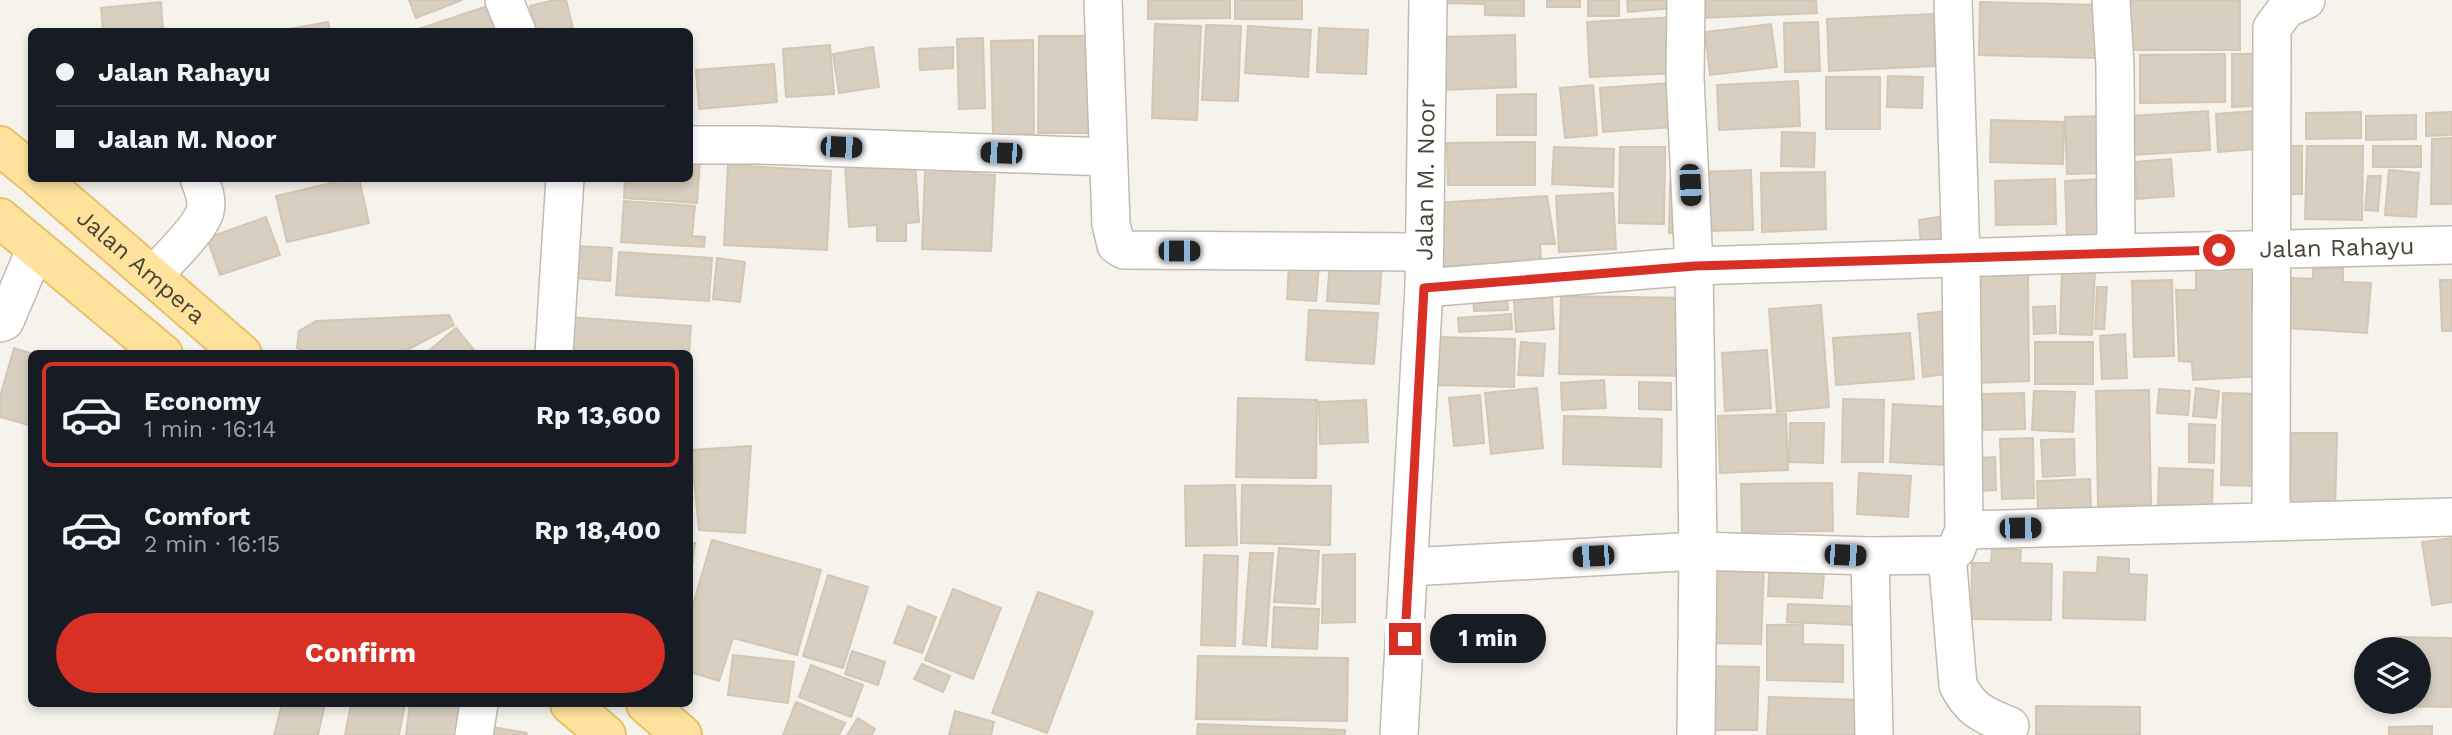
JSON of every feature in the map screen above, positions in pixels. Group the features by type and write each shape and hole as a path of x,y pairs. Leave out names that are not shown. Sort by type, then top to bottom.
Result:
{"main road":[{"path":"0,146 28,169"},
{"name":"Jalan Ampera","path":"44,182 154,275 199,340 230,350"},
{"path":"0,218 158,350"},
{"path":"573,707 606,735"},
{"path":"649,707 682,735"}],"street":[{"path":"504,0 515,28"},
{"path":"1102,0 1112,236 1116,244 1124,250 1424,251"},
{"name":"Jalan M. Noor","path":"1399,735 1424,288 1428,0"},
{"path":"1686,0 1685,78 1695,266 1698,551 1696,735"},
{"path":"1953,0 1961,257 1955,542 1958,685 1967,702 1982,715 2010,726"},
{"path":"2111,0 2115,65 2116,253"},
{"path":"2271,520 2272,28 2286,9 2306,0"},
{"path":"693,145 774,145 1108,156"},
{"path":"154,275 200,222 206,209 200,182"},
{"path":"554,350 565,182"},
{"name":"Jalan Rahayu","path":"1424,288 1695,266 2452,245"},
{"path":"0,323 5,321 36,248"},
{"path":"1410,567 1698,551 1870,556 1955,542 2271,520 2452,517"},
{"path":"1870,556 1874,735"},
{"path":"474,735 479,707"}],"building":[{"path":"409,0 462,0 416,18"},
{"path":"566,0 573,28 536,28 530,6"},
{"path":"1148,0 1230,0 1230,18 1148,19"},
{"path":"1235,0 1302,0 1302,19 1235,19"},
{"path":"1443,0 1524,0 1524,16 1485,15 1485,4 1443,3"},
{"path":"1547,0 1580,0 1580,7 1547,7"},
{"path":"1588,0 1619,0 1619,16 1588,16"},
{"path":"1627,0 1672,0 1673,8 1628,12"},
{"path":"1703,0 1816,0 1817,13 1703,18"},
{"path":"2129,0 2240,0 2240,50 2130,50"},
{"path":"161,2 163,28 103,28 101,8"},
{"path":"1980,2 2097,5 2095,58 1979,55"},
{"path":"487,6 494,28 422,28"},
{"path":"1934,14 1935,66 1829,71 1827,19"},
{"path":"1675,17 1677,73 1590,77 1587,22"},
{"path":"328,22 329,28 296,28"},
{"path":"1818,22 1820,71 1785,72 1784,23"},
{"path":"1155,24 1201,26 1197,120 1152,118"},
{"path":"1771,24 1777,67 1710,75 1705,32"},
{"path":"1206,25 1241,26 1238,101 1202,100"},
{"path":"1248,26 1311,30 1308,77 1245,73"},
{"path":"1319,28 1368,30 1366,74 1317,72"},
{"path":"1515,35 1516,87 1445,90 1444,37"},
{"path":"1039,36 1096,36 1096,133 1038,133"},
{"path":"983,38 985,108 959,109 957,39"},
{"path":"1033,40 1034,134 993,135 991,41"},
{"path":"830,45 834,94 786,97 783,49"},
{"path":"873,47 879,87 839,93 833,54"},
{"path":"953,47 953,68 920,70 919,49"},
{"path":"2225,54 2225,102 2140,103 2140,55"},
{"path":"2232,54 2256,54 2255,106 2232,107"},
{"path":"774,64 777,102 699,109 696,70"},
{"path":"1888,76 1923,77 1922,108 1887,107"},
{"path":"1826,77 1880,77 1880,129 1826,129"},
{"path":"1798,81 1800,126 1719,130 1717,85"},
{"path":"1669,83 1672,127 1603,132 1600,88"},
{"path":"1593,85 1597,135 1565,138 1560,88"},
{"path":"1536,94 1536,135 1497,135 1497,95"},
{"path":"2208,111 2210,150 2134,155 2131,116"},
{"path":"2255,111 2257,149 2218,152 2216,114"},
{"path":"2361,112 2361,138 2306,139 2306,113"},
{"path":"2452,112 2452,135 2426,136 2426,113"},
{"path":"2416,115 2416,139 2366,140 2366,116"},
{"path":"2103,116 2105,173 2067,174 2065,117"},
{"path":"1991,120 2064,122 2063,164 1990,162"},
{"path":"1782,132 1815,133 1814,167 1781,166"},
{"path":"2452,138 2452,204 2431,204 2432,139"},
{"path":"1535,142 1535,185 1448,185 1447,143"},
{"path":"2280,146 2302,146 2302,194 2280,194"},
{"path":"2307,146 2363,146 2362,220 2305,219"},
{"path":"2373,146 2421,146 2421,167 2373,167"},
{"path":"1554,147 1614,149 1613,187 1552,184"},
{"path":"1620,147 1665,147 1664,224 1619,223"},
{"path":"974,156 976,174 995,175 991,251 922,249 925,172 934,173 932,161"},
{"path":"2171,159 2174,196 2137,199 2135,162"},
{"path":"915,160 919,222 906,223 906,241 877,241 877,225 849,227 845,164"},
{"path":"693,161 700,161 697,203 624,198 625,182 693,182"},
{"path":"728,165 831,171 827,250 724,245"},
{"path":"1751,170 1753,230 1705,231 1703,172"},
{"path":"2389,170 2419,173 2416,217 2385,215"},
{"path":"1825,172 1826,229 1762,232 1761,173"},
{"path":"2368,176 2381,176 2378,211 2365,210"},
{"path":"2055,179 2056,224 1996,225 1995,181"},
{"path":"2102,179 2104,234 2067,236 2065,181"},
{"path":"336,182 360,182 369,223 287,242 276,196"},
{"path":"1670,182 1683,183 1683,234 1669,233"},
{"path":"1613,193 1616,249 1559,252 1556,196"},
{"path":"1547,196 1555,244 1540,244 1541,262 1433,267 1434,203"},
{"path":"624,201 695,206 692,236 705,237 704,247 621,242"},
{"path":"1945,216 1948,244 1921,247 1919,220"},
{"path":"266,217 280,255 220,275 207,238"},
{"path":"577,246 612,248 610,281 575,278"},
{"path":"619,252 712,258 709,301 616,295"},
{"path":"717,258 745,262 740,302 713,299"},
{"path":"1330,260 1382,263 1379,304 1327,301"},
{"path":"1289,265 1319,266 1316,301 1287,299"},
{"path":"2196,265 2259,266 2263,376 2193,380 2192,362 2179,361 2176,290 2196,290"},
{"path":"2062,268 2095,270 2092,335 2060,334"},
{"path":"2343,268 2343,282 2371,283 2367,333 2288,328 2292,278 2313,279 2313,269"},
{"path":"2028,273 2029,381 1978,383 1976,275"},
{"path":"2172,280 2174,356 2134,357 2132,281"},
{"path":"2440,280 2452,280 2452,331 2442,331"},
{"path":"1551,284 1554,329 1516,332 1513,287"},
{"path":"2097,287 2107,287 2104,329 2095,329"},
{"path":"1507,288 1508,310 1474,311 1473,290"},
{"path":"1561,296 1691,298 1689,376 1559,374"},
{"path":"1821,305 1829,407 1777,412 1769,309"},
{"path":"2055,306 2056,333 2034,334 2033,307"},
{"path":"1309,310 1378,313 1374,364 1306,360"},
{"path":"1950,311 1956,373 1923,377 1918,314"},
{"path":"1511,314 1512,329 1459,332 1458,318"},
{"path":"449,315 454,325 407,350 297,348 299,331 316,321"},
{"path":"569,317 691,326 689,350 566,350"},
{"path":"456,328 474,350 430,350"},
{"path":"1910,333 1914,379 1836,385 1833,338"},
{"path":"2125,334 2127,378 2102,379 2100,336"},
{"path":"1438,337 1515,339 1514,387 1437,385"},
{"path":"1521,342 1545,344 1543,376 1518,375"},
{"path":"2035,342 2093,342 2093,384 2035,384"},
{"path":"14,348 28,352 28,425 0,417 0,397"},
{"path":"1767,350 1771,408 1725,411 1722,353"},
{"path":"1604,380 1606,408 1562,410 1561,383"},
{"path":"1639,382 1671,383 1671,410 1639,409"},
{"path":"1537,388 1543,448 1491,454 1485,393"},
{"path":"2196,388 2219,391 2216,418 2193,416"},
{"path":"2159,389 2190,391 2188,415 2157,413"},
{"path":"2149,390 2151,504 2098,506 2096,391"},
{"path":"2034,391 2075,392 2073,432 2032,430"},
{"path":"2024,393 2025,429 1983,430 1982,394"},
{"path":"2223,393 2263,394 2260,486 2221,485"},
{"path":"1480,395 1484,443 1454,446 1449,398"},
{"path":"1238,398 1317,400 1316,478 1236,477"},
{"path":"1843,399 1884,400 1883,462 1842,462"},
{"path":"1366,400 1368,442 1320,444 1319,402"},
{"path":"1893,404 1949,407 1946,465 1890,462"},
{"path":"1786,414 1788,470 1720,473 1718,416"},
{"path":"1564,416 1662,419 1661,467 1563,464"},
{"path":"1790,423 1824,423 1823,463 1789,462"},
{"path":"2189,424 2215,425 2214,463 2189,462"},
{"path":"2286,433 2337,433 2335,511 2284,510"},
{"path":"2033,438 2034,498 2002,499 2000,439"},
{"path":"2074,439 2075,475 2043,477 2041,440"},
{"path":"751,446 745,533 699,530 693,450"},
{"path":"1995,457 1996,490 1981,491 1980,458"},
{"path":"2159,468 2213,470 2212,507 2158,505"},
{"path":"1859,473 1911,476 1908,517 1857,514"},
{"path":"2090,479 2091,509 2038,511 2037,481"},
{"path":"1832,483 1833,531 1742,532 1741,484"},
{"path":"1235,485 1237,545 1186,546 1185,486"},
{"path":"1242,485 1331,486 1330,545 1241,543"},
{"path":"2452,538 2452,602 2432,605 2422,542"},
{"path":"712,540 821,570 797,655 733,638 719,681 693,673 693,605"},
{"path":"1279,548 1319,551 1315,604 1274,602"},
{"path":"1992,549 2021,550 2020,563 2052,564 2051,620 1971,619 1972,563 1991,563"},
{"path":"1250,553 1273,553 1266,646 1243,644"},
{"path":"1355,554 1355,622 1322,623 1323,555"},
{"path":"1204,555 1238,556 1235,646 1201,645"},
{"path":"1770,556 1825,559 1822,598 1768,596"},
{"path":"2098,557 2129,559 2129,574 2147,575 2145,620 2063,618 2064,572 2097,573"},
{"path":"1712,565 1764,567 1761,644 1709,643"},
{"path":"828,575 868,587 843,668 803,656"},
{"path":"953,589 1001,608 973,679 925,660"},
{"path":"1038,592 1093,612 1047,733 992,713"},
{"path":"1788,604 1860,607 1859,625 1787,622"},
{"path":"908,606 936,617 922,653 894,643"},
{"path":"1274,607 1319,609 1317,649 1272,647"},
{"path":"1803,624 1803,644 1843,645 1843,682 1767,680 1767,625"},
{"path":"2431,638 2452,638 2452,707 2431,707"},
{"path":"852,651 885,662 878,685 845,674"},
{"path":"733,655 794,662 788,703 728,695"},
{"path":"1198,656 1348,658 1347,721 1196,719"},
{"path":"922,664 950,676 943,692 914,679"},
{"path":"811,665 863,685 851,717 799,697"},
{"path":"1701,666 1759,667 1757,730 1700,730"},
{"path":"1769,697 1863,700 1862,735 1767,735"},
{"path":"796,702 845,723 839,735 783,735"},
{"path":"2036,706 2140,707 2140,735 2036,735"},
{"path":"281,707 324,707 318,735 274,735"},
{"path":"350,707 404,707 399,735 345,735"},
{"path":"410,707 462,707 458,735 406,735"},
{"path":"955,711 994,722 991,735 949,735"},
{"path":"858,718 875,729 872,735 847,735"},
{"path":"1198,724 1345,730 1345,735 1197,735"},
{"path":"486,726 527,733 485,735"},
{"path":"2432,726 2432,735 2389,735 2389,727"}],"route":[{"path":"1405,639 1424,288 1695,266 2219,250"}]}
